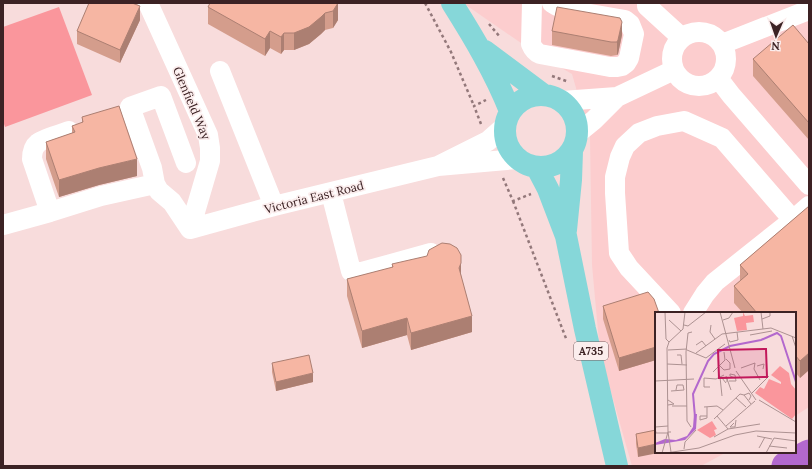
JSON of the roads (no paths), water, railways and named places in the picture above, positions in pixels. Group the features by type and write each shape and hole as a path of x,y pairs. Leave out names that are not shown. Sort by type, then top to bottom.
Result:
{"main road":[{"name":"A735","path":"452,3 479,46 502,91 508,118 505,135 507,144 517,159"},
{"name":"A735","path":"479,46 526,82 571,110 574,115 576,121 575,142 566,236"},
{"path":"508,118 517,104 525,98 534,95 553,98"},
{"path":"517,159 526,165 537,168 547,168 566,159 575,142"},
{"name":"A735","path":"537,168 548,189 566,236 585,329 617,466"}],"street":[{"name":"Glenfield Way","path":"148,3 208,135 210,161 190,229"},
{"path":"532,3 531,44 533,50 540,54 610,67 622,66 626,63 629,58 634,34 630,24 625,20 572,10 556,6 552,3"},
{"path":"647,3 647,6 682,38"},
{"path":"722,44 797,15"},
{"path":"699,32 708,33 722,44 726,62 718,78 707,85 694,86 685,83 679,77 674,70 672,52 676,44 682,38 699,32"},
{"path":"575,142 617,97 674,70"},
{"path":"220,71 274,206"},
{"path":"718,78 809,185"},
{"path":"186,163 161,96 122,109 152,168 155,184 159,191 172,202 190,229"},
{"path":"553,98 584,99 617,97"},
{"name":"Victoria East Road","path":"438,166 488,141 508,118"},
{"path":"670,312 629,268 619,253 615,177 620,157 625,146 639,133 656,126 684,122 722,138 793,220"},
{"path":"50,212 32,159 32,154 38,142 78,125"},
{"name":"Victoria East Road","path":"190,229 274,206 438,166 517,159"},
{"path":"3,225 101,196 155,184"},
{"path":"331,193 351,270 362,272 431,253"},
{"path":"694,312 715,282 809,206"}],"waterway":[{"path":"786,466 809,454"}]}
